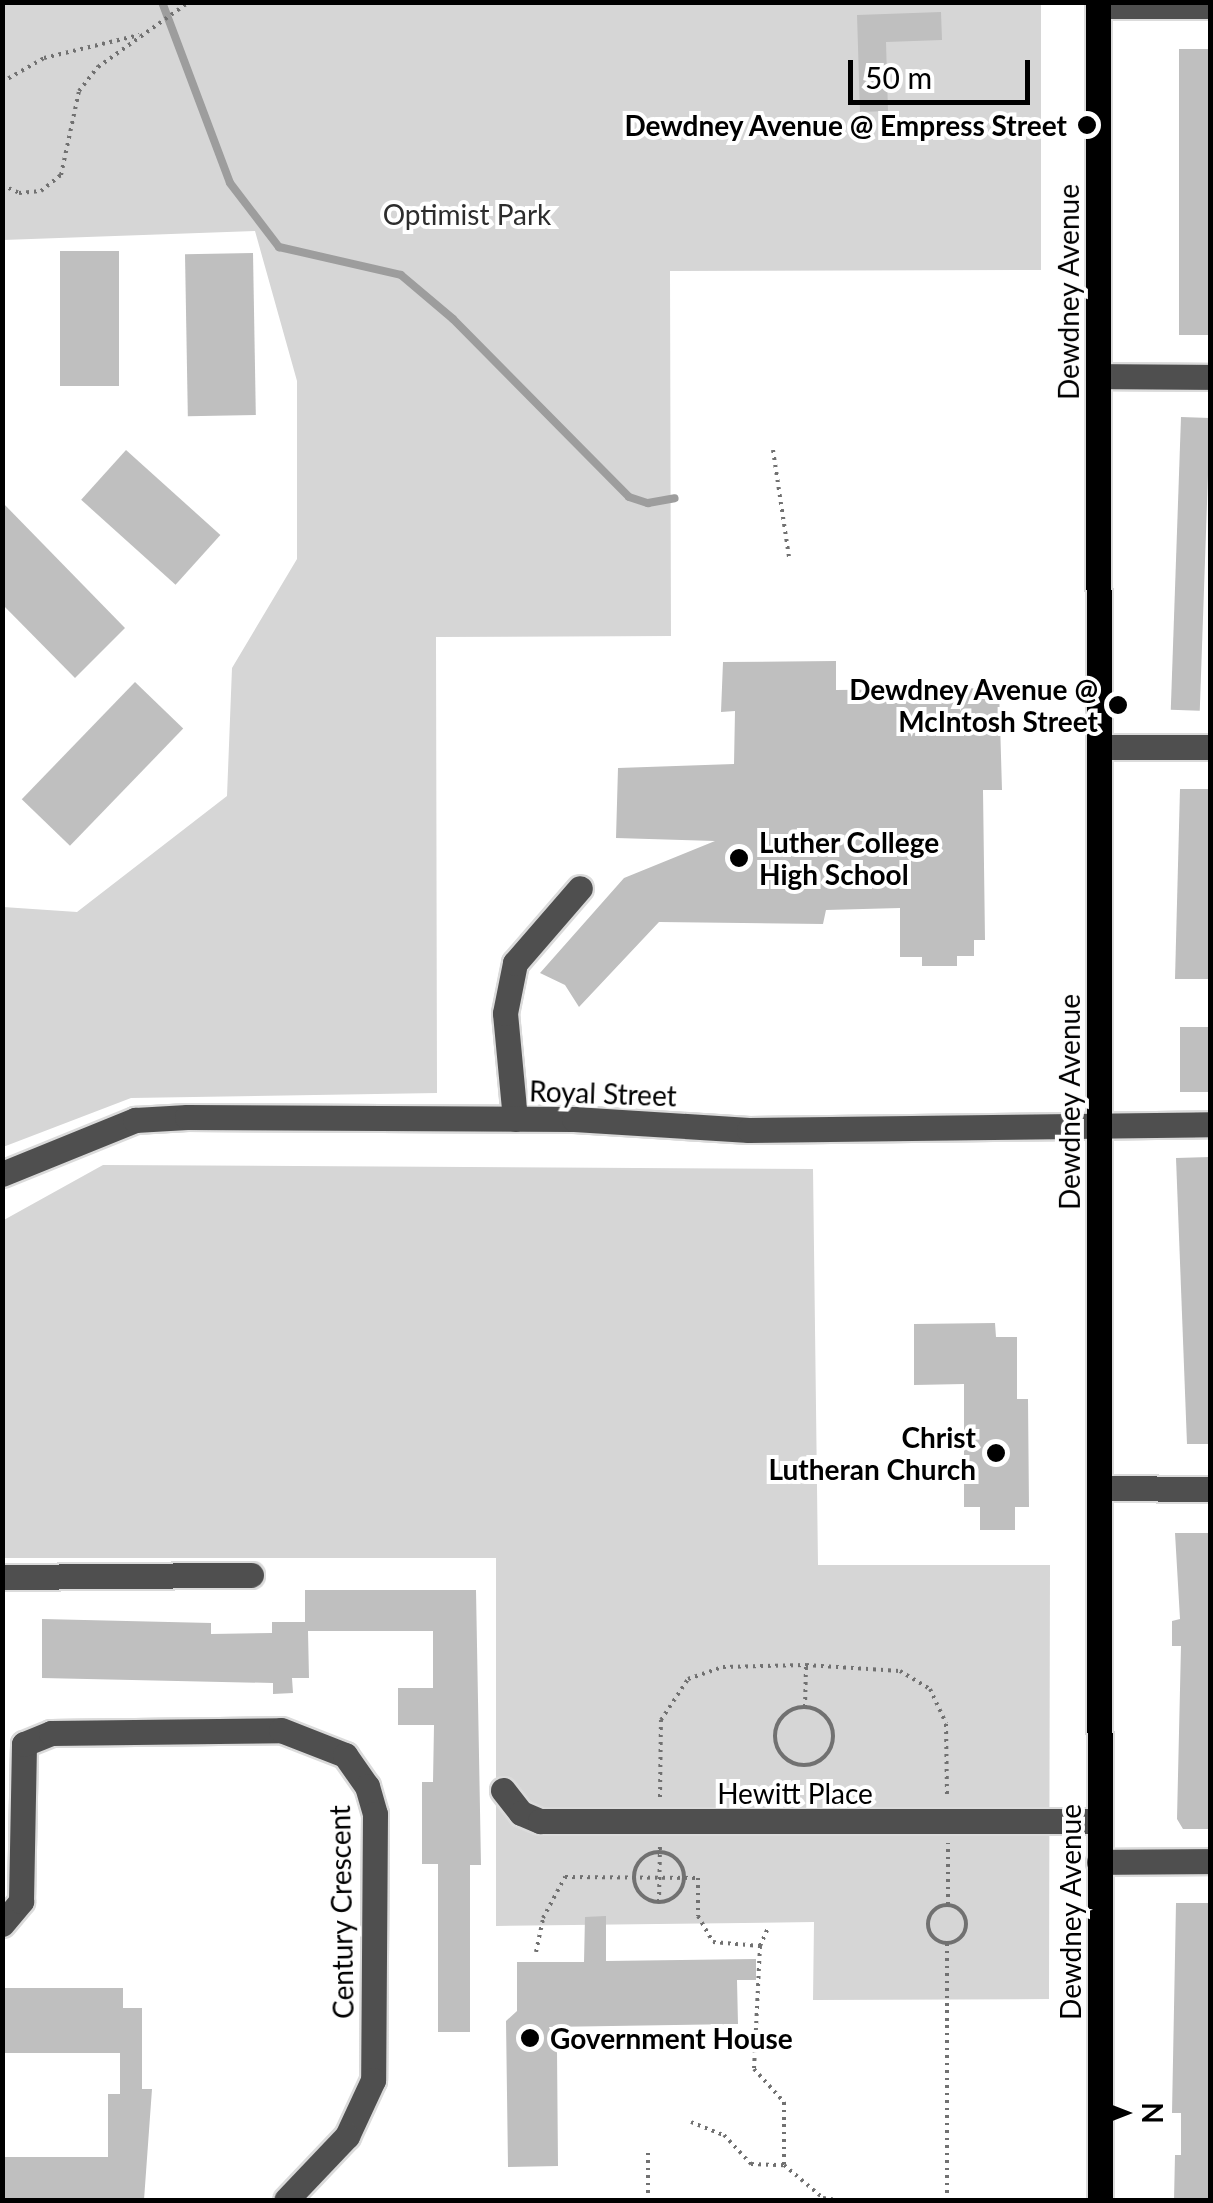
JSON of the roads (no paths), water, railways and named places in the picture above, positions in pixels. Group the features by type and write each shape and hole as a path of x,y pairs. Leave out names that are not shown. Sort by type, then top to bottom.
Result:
{"main road":[{"name":"Dewdney Avenue","path":"1098,4 1100,2200"}],"street":[{"path":"1098,4 1210,6"},
{"path":"1098,376 1210,377"},
{"path":"1099,746 1210,747"},
{"path":"515,1119 505,1013 515,963 580,888"},
{"name":"Royal Street","path":"2,1174 134,1120 515,1119 749,1130 1210,1124"},
{"path":"1100,1488 1210,1489"},
{"path":"2,1577 251,1576"},
{"name":"Century Crescent","path":"2,1924 21,1900 24,1744 51,1733 281,1730 345,1755 367,1786 375,1814 373,2080 347,2136 286,2200"},
{"name":"Hewitt Place","path":"503,1790 521,1814 540,1820 1100,1821"},
{"path":"1100,1862 1210,1861"}],"waterway":[{"path":"162,2 230,183 279,247 401,275 453,319 629,497 648,503 675,498"}],"place":[{"name":"Dewdney Avenue @ Empress Street","path":"1087,125"},
{"name":"Dewdney Avenue @ McIntosh Street","path":"1118,705"},
{"name":"Luther College High School","path":"739,858"},
{"name":"Christ Lutheran Church","path":"996,1453"},
{"name":"Government House","path":"530,2038"}],"park label":[{"name":"Optimist Park","path":"467,214"}]}
